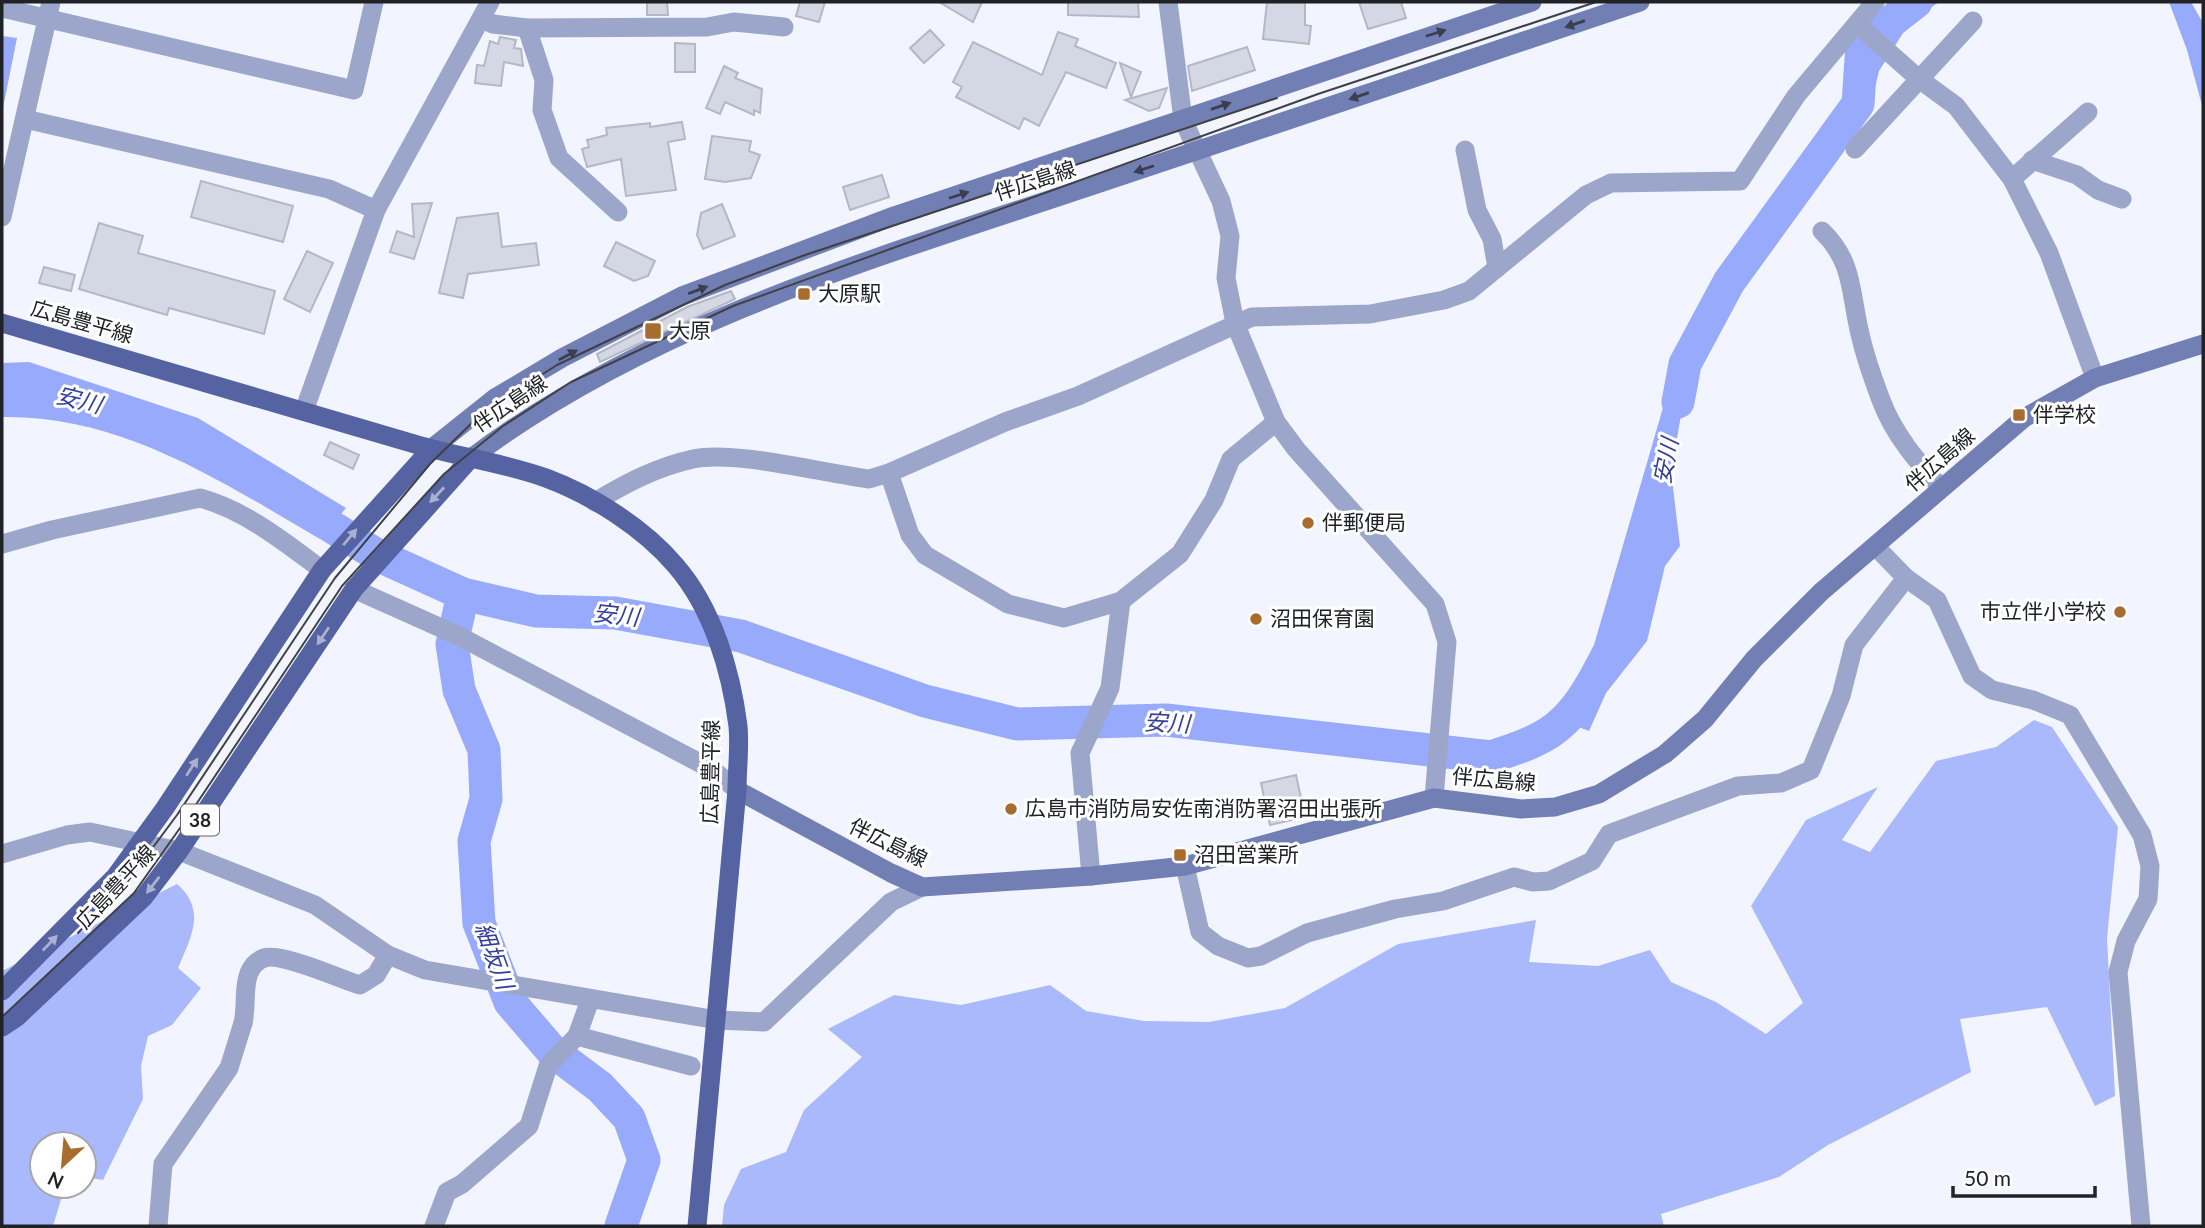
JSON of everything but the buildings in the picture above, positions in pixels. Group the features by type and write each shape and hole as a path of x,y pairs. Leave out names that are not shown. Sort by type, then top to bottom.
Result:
{"main road":[{"name":"伴広島線","path":"431,449 495,398 562,358 682,296 894,216 1532,2"},
{"name":"伴広島線","path":"471,458 524,418 699,326 908,247 1640,2"},
{"path":"894,216 908,247"},
{"name":"広島豊平線","path":"2,323 431,449 545,478 595,502 642,534 675,564 696,593 726,668 738,728 737,790 697,1226"},
{"name":"伴広島線","path":"737,790 922,887 1091,876 1185,866 1435,791 1521,809 1555,807 1599,794 1665,754 1705,719 1754,659 1821,592 2024,418 2095,378 2203,344"},
{"name":"広島豊平線","path":"2,991 115,877 326,566 371,512 431,449"},
{"name":"広島豊平線","path":"2,1027 18,1017 144,897 179,851 358,585 471,458"}],"street":[{"path":"2,8 49,10 354,90 374,2"},
{"path":"1168,2 1183,120 1221,201 1230,236 1226,278 1235,323 1276,422 1296,449 1435,604 1447,642 1435,791"},
{"path":"595,502 633,478 694,459 724,457 869,479 889,473 1005,422 1078,396 1252,317 1370,314 1444,300 1469,291 1586,195 1611,183 1740,181 1796,96 1861,28 1875,2"},
{"path":"2,217 7,170 25,120 49,10"},
{"path":"486,10 493,24 527,29 707,27 734,23 784,27"},
{"path":"304,411 376,210 486,10"},
{"path":"1856,149 1915,76 1973,21"},
{"path":"1861,28 1915,76 1956,106 2012,179 2049,253 2095,378"},
{"path":"527,29 544,80 542,110 559,158 618,212"},
{"path":"2012,179 2088,112"},
{"path":"25,120 329,189 376,210"},
{"path":"1465,150 1477,210 1492,239 1497,268"},
{"path":"2032,160 2077,176 2098,190 2122,199"},
{"path":"1822,231 1839,247 1847,265 1860,336 1882,403 1902,443 1941,488"},
{"path":"889,473 910,535 925,555 1008,604 1064,618 1121,601 1180,554 1213,500 1231,459 1276,422"},
{"path":"2,544 52,530 200,498 216,502 326,566"},
{"path":"1875,546 1906,578 1937,600 1972,676 1992,690 2032,700 2070,715 2142,835 2150,866 2148,899 2126,941 2118,972 2141,1226"},
{"path":"1185,866 1200,932 1218,946 1248,958 1261,956 1307,933 1395,909 1443,901 1514,877 1533,882 1549,881 1592,861 1609,834 1738,786 1781,783 1811,770 1841,696 1854,645 1906,578"},
{"path":"358,585 713,770 737,790"},
{"path":"1091,876 1080,753 1110,688 1121,601"},
{"path":"2,854 66,835 90,832 179,851 315,905 388,955 425,970 717,1020 764,1022 891,902 922,887"},
{"path":"158,1226 163,1164 229,1068 243,1023 247,977 254,964 265,957 280,958 360,985 376,975 388,955"},
{"path":"434,1226 447,1192 462,1184 529,1126 548,1066 572,1040 590,1000"},
{"path":"572,1040 691,1066"}],"shaded area":[{"path":"2034,720 2052,727 2118,827 2107,938 2115,1096 2095,1106 2047,1007 1960,1019 1971,1072 1828,1145 1779,1177 1661,1214 1664,1226 722,1226 724,1205 741,1169 786,1152 804,1110 862,1057 828,1029 894,995 961,1005 1050,985 1086,1011 1144,1021 1209,1022 1285,1008 1398,944 1536,920 1529,962 1598,966 1650,950 1671,982 1716,1002 1766,1034 1803,1003 1751,906 1806,820 1878,787 1842,840 1870,852 1936,761 1996,747"},
{"path":"177,884 192,904 194,924 178,968 201,988 172,1025 148,1036 141,1066 143,1099 103,1180 98,1179 98,1130 28,1130 28,1200 61,1200 53,1226 2,1226 2,971"}],"water":[{"path":"1904,2 1939,2 1910,22 1879,71 1872,100 1848,97 1852,60"},
{"path":"2169,2 2191,2 2203,23 2203,109 2187,50"},
{"path":"2,36 17,38 2,113"},
{"path":"1678,356 1696,363 1684,399 1671,471 1680,546 1665,566 1647,641 1606,693 1589,731 1555,718 1594,645"},
{"path":"29,362 198,418 346,508 320,539 207,474 129,439 46,419 2,417 2,363"}],"waterway":[{"name":"安川","path":"1678,402 1685,364 1729,282 1858,104 1862,44 1916,2"},
{"name":"安川","path":"292,502 377,555 463,594 536,611 615,613 741,636 925,701 1017,724 1166,720 1491,757 1524,746 1549,733 1571,714 1591,685"},
{"name":"細坂川","path":"463,594 452,644 459,690 484,750 486,799 474,841 479,923 510,1002 552,1051 600,1087 629,1118 644,1160 621,1226"}],"tram line":[{"path":"2,1017 134,893 342,586 444,474 503,426 571,382 733,306 1318,94 1596,2"},
{"path":"78,933 125,885 177,815 335,578 430,464 484,411 557,365 725,285 805,255 1277,98"}],"place":[{"name":"大原駅","path":"804,294"},
{"name":"大原","path":"653,331"},
{"name":"伴学校","path":"2019,415"},
{"name":"伴郵便局","path":"1308,523"},
{"name":"市立伴小学校","path":"2120,612"},
{"name":"沼田保育園","path":"1256,619"},
{"name":"広島市消防局安佐南消防署沼田出張所","path":"1011,809"},
{"name":"沼田営業所","path":"1180,855"}]}
